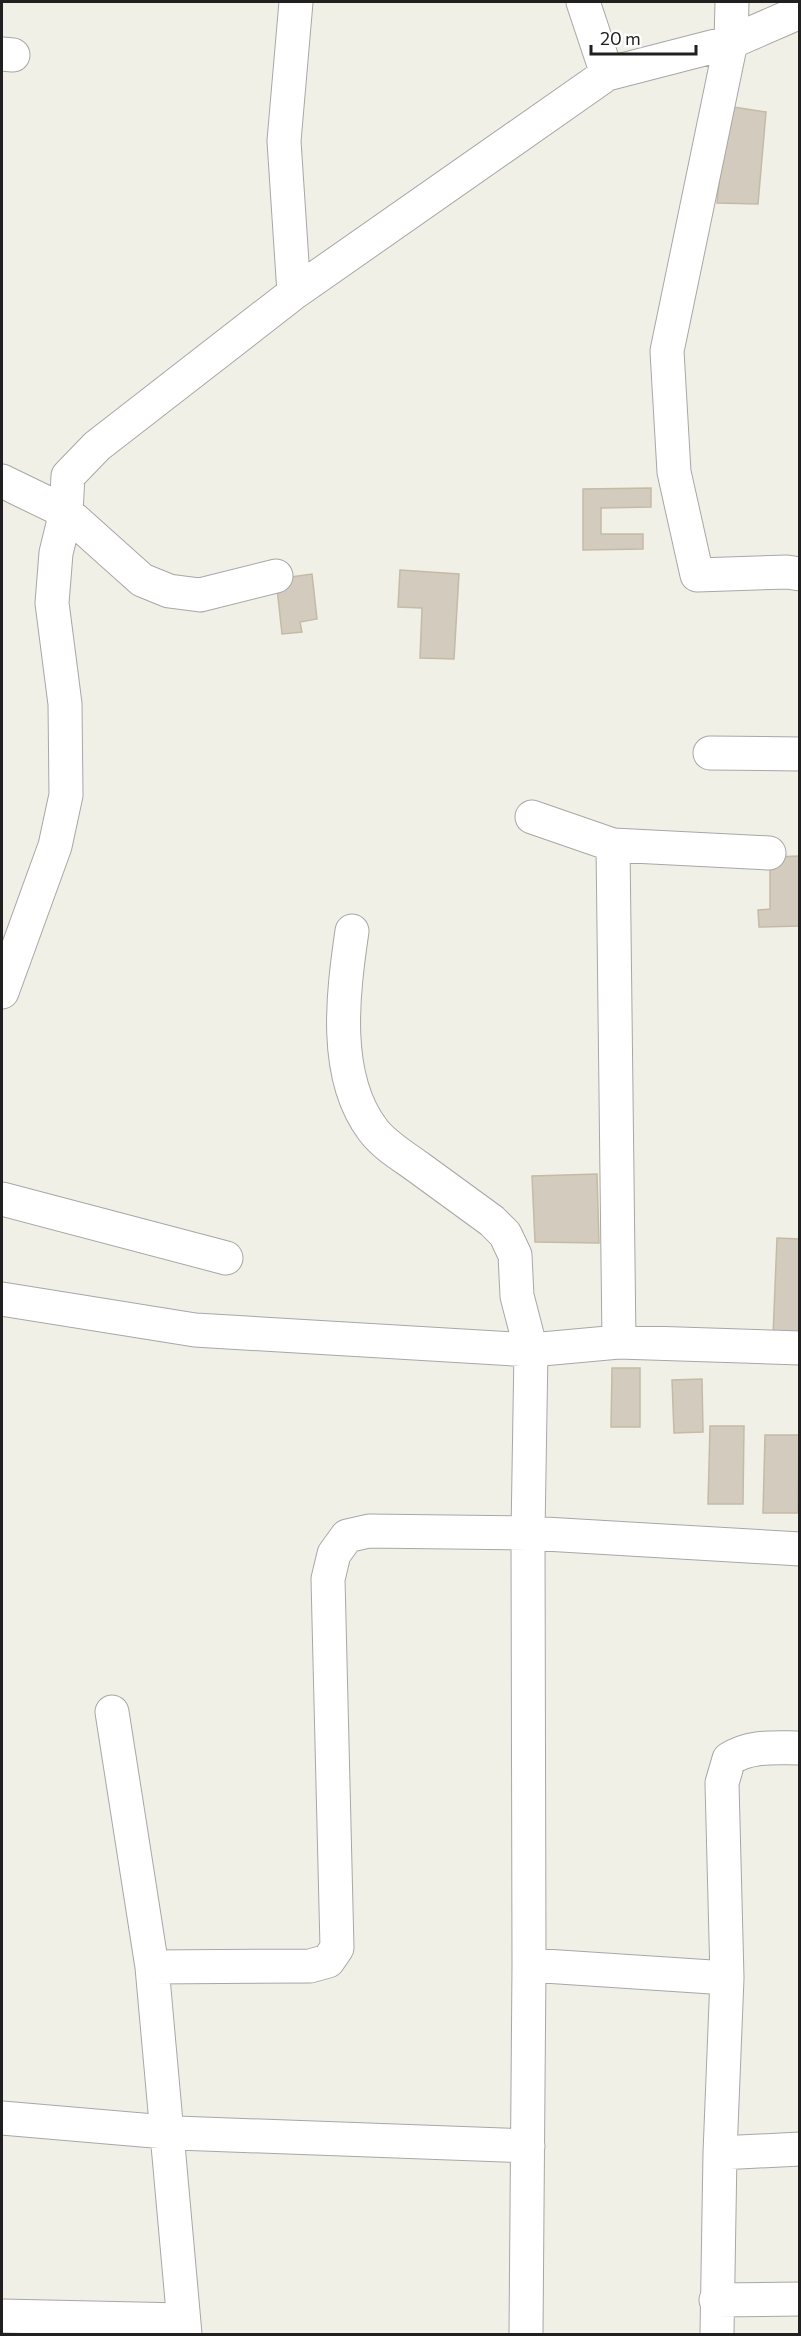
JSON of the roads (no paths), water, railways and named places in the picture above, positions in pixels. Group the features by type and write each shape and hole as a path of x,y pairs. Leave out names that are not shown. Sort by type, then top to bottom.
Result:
{"street":[{"path":"294,293 284,141 296,2"},
{"path":"583,2 607,74"},
{"path":"732,2 731,42 667,351 674,472 697,575 787,572 800,574"},
{"path":"2,992 55,846 66,795 65,704 52,603 56,553 66,512 68,476 97,446 294,293 607,74 731,42 800,12"},
{"path":"2,481 66,512 142,580 169,591 200,595 276,576"},
{"path":"710,753 800,754"},
{"path":"532,817 613,845 769,853"},
{"path":"613,845 619,1342"},
{"path":"352,931 342,999 345,1049 356,1102 374,1131 399,1154 492,1221 505,1234 515,1255 517,1296 531,1350 528,1533 529,1965 526,2334"},
{"path":"2,1199 226,1258"},
{"path":"2,1299 195,1330 531,1350 619,1342 800,1348"},
{"path":"152,1967 310,1966 328,1961 337,1948 328,1579 334,1554 347,1536 369,1531 528,1533 800,1549"},
{"path":"2,2316 184,2327 152,1967 112,1712"},
{"path":"717,2334 720,2153 727,1978 722,1783 729,1759 751,1748 800,1748"},
{"path":"529,1965 727,1978"},
{"path":"2,2118 168,2132 528,2146"},
{"path":"720,2153 800,2149"},
{"path":"716,2300 800,2299"}]}
